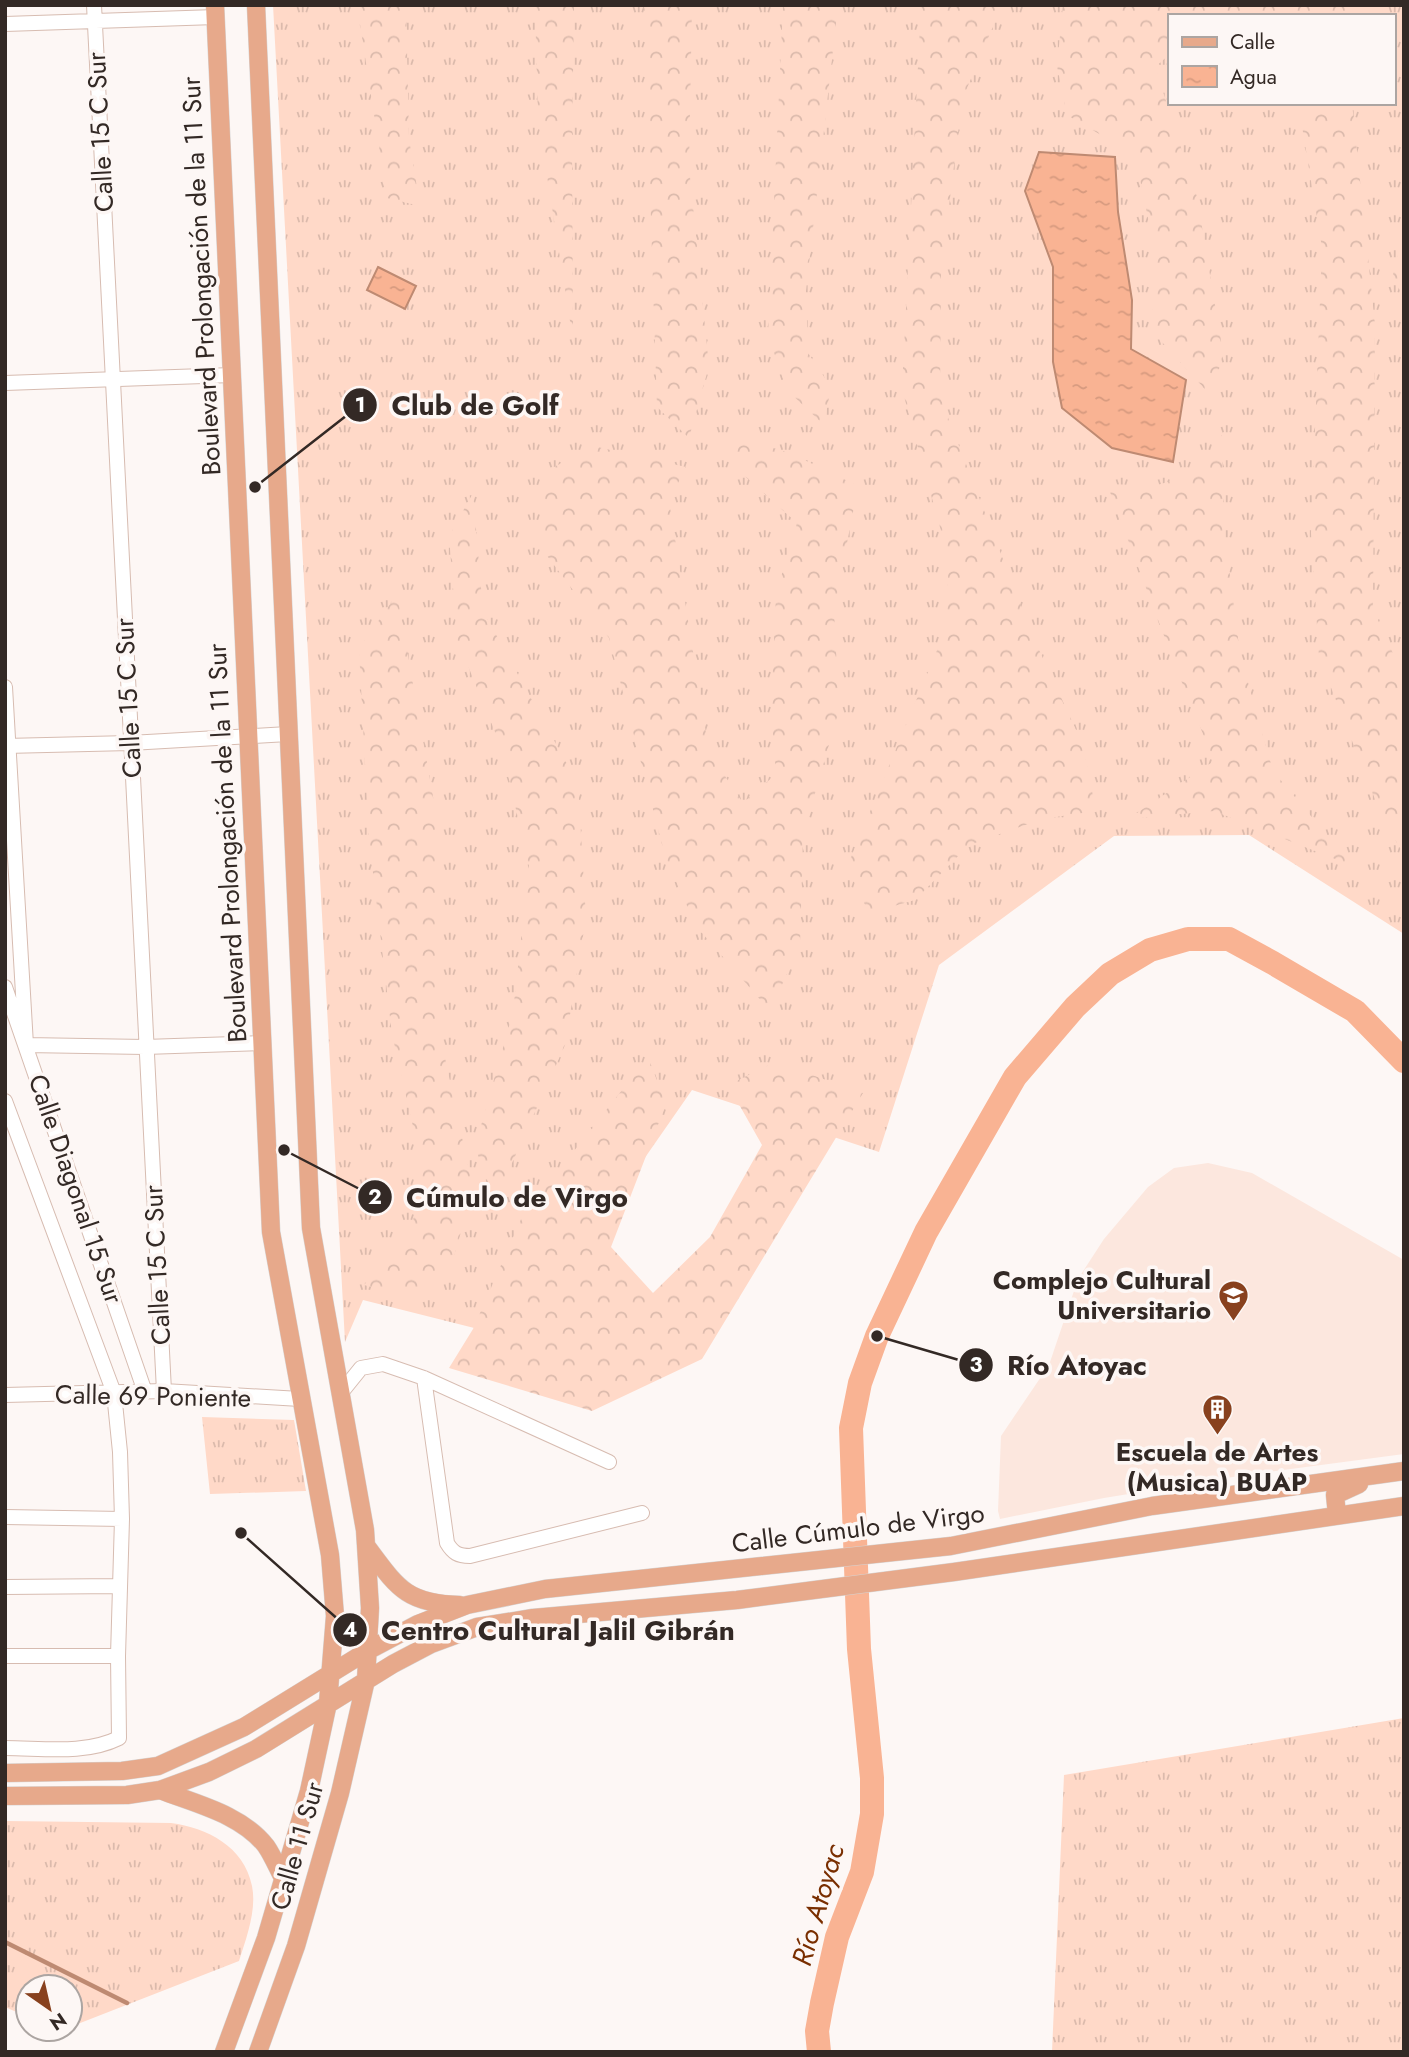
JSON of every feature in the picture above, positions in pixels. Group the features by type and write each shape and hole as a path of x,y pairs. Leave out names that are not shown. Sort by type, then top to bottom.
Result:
{"main road":[{"path":"256,5 311,1228 367,1547 369,1650"},
{"name":"Boulevard Prolongación de la 11 Sur","path":"216,11 271,1232 330,1555 335,1616 331,1672"},
{"path":"1338,1515 1335,1495 1396,1472"},
{"name":"Calle Cúmulo de Virgo","path":"5,1773 122,1771 158,1766 244,1727 331,1672 418,1624 467,1605 545,1589 951,1546 1152,1506 1396,1472"},
{"name":"Calle Cúmulo de Virgo","path":"5,1796 127,1795 160,1790 209,1772 256,1749 366,1680 431,1644 477,1627 533,1618 737,1600 954,1573 1404,1506"},
{"path":"367,1547 404,1592 422,1601 443,1605 467,1605"},
{"name":"Calle 11 Sur","path":"258,2052 296,1946 340,1793 366,1680 369,1650"},
{"name":"Calle 11 Sur","path":"224,2052 266,1938 284,1880 309,1791 328,1703 331,1672"},
{"path":"160,1790 219,1812 244,1825 266,1846 284,1880"},
{"path":"309,1791 340,1793"}],"street":[{"name":"Calle 15 C Sur","path":"94,5 164,1391"},
{"path":"5,24 94,21 216,11"},
{"path":"5,383 232,375"},
{"path":"5,687 26,1045 145,1047 262,1043"},
{"path":"7,746 249,738 288,734"},
{"name":"Calle Diagonal 15 Sur","path":"5,987 145,1392"},
{"name":"Calle Diagonal 15 Sur","path":"5,1101 114,1393 120,1452 122,1519 118,1656 119,1738 85,1748 5,1748"},
{"path":"341,1394 361,1368 383,1364 424,1378 609,1462"},
{"path":"424,1378 447,1543 459,1556 470,1556 642,1513"},
{"name":"Calle 69 Poniente","path":"5,1395 164,1391 300,1399"},
{"path":"5,1517 122,1519"},
{"path":"5,1587 120,1587"},
{"path":"5,1656 118,1656"}],"shaded area":[{"name":"Complejo Cultural Universitario","path":"1208,1163 1252,1173 1404,1260 1404,1454 1239,1476 1104,1498 1000,1519 1001,1436 1049,1365 1078,1279 1104,1239 1148,1187 1174,1168"}],"green space":[{"path":"273,5 1404,5 1404,934 1249,835 1114,836 939,965 879,1152 692,1090 587,1241 506,1336 363,1300 345,1342"},
{"path":"357,5 406,5 409,139 420,206 387,198"},
{"path":"535,5 574,5 573,340 538,119"},
{"path":"644,5 692,5 689,167 709,366 689,438 657,407"},
{"path":"783,5 838,5 806,291 808,353 831,387 824,425 787,390 768,335"},
{"path":"921,5 1002,5 962,100 941,272 940,397 1034,639 1083,745 1096,811 1042,819 969,845 915,900 869,913 847,867 945,631 949,560 902,389"},
{"path":"1063,5 1364,5 1362,14 1168,14 1168,56 1155,67 1197,197 1223,353 1212,397 1151,330 1157,262 1135,155 1067,115 1057,66"},
{"path":"1283,105 1352,105 1375,325 1373,609 1404,678 1404,855 1382,817 1319,657 1311,533 1322,248 1302,126"},
{"path":"1404,227 1404,300 1393,275"},
{"path":"733,435 792,454 858,486 834,611 839,710 803,835 800,945 770,1011 696,926 665,856 609,638 542,549 543,473 593,446 686,467 669,501 709,752 743,803 776,774 771,710 776,594 797,523 739,471"},
{"path":"1222,435 1224,529 1240,654 1273,771 1353,866 1214,811 1128,819 1214,761 1107,484 1154,486 1201,472"},
{"path":"473,493 483,611 578,784 586,918 565,1045 495,1201 475,1147 513,1012 529,866 502,749 457,639 449,536"},
{"path":"397,594 435,808 438,1025 473,1189 452,1264 405,1296 364,1285 411,1231 423,1171 392,1034 369,839 359,649"},
{"path":"648,1057 666,1104 611,1247 653,1293 710,1237 762,1145 728,1085 775,1062 863,1093 702,1359 592,1411 449,1368 473,1329 522,1217"},
{"path":"202,1417 294,1420 306,1491 210,1494"},
{"path":"1404,1718 1404,2052 1052,2052 1064,1775"},
{"path":"5,1821 171,1823 198,1829 222,1841 241,1860 248,1872 253,1895 248,1934 239,1961 84,2022 84,1973 14,1973 14,2011 5,2007"}],"water":[{"path":"1039,152 1115,157 1118,212 1132,300 1131,349 1186,380 1173,462 1112,448 1062,408 1053,362 1053,267 1025,191"},
{"path":"378,267 416,286 405,309 367,290"}],"waterway":[{"name":"Río Atoyac","path":"819,2052 817,2031 822,2003 837,1937 862,1872 872,1814 872,1778 859,1649 851,1428 860,1383 877,1336 926,1232 1015,1077 1075,1007 1110,974 1150,950 1188,939 1229,939 1273,963 1355,1011 1404,1061"},
{"path":"5,1942 127,2003"}],"place":[{"name":"Club de Golf","path":"255,487"},
{"name":"Cúmulo de Virgo","path":"284,1150"},
{"name":"Complejo Cultural Universitario","path":"1234,1322"},
{"name":"Río Atoyac","path":"877,1336"},
{"name":"Escuela de Artes (Musica) BUAP","path":"1217,1436"},
{"name":"Centro Cultural Jalil Gibrán","path":"241,1533"}]}
